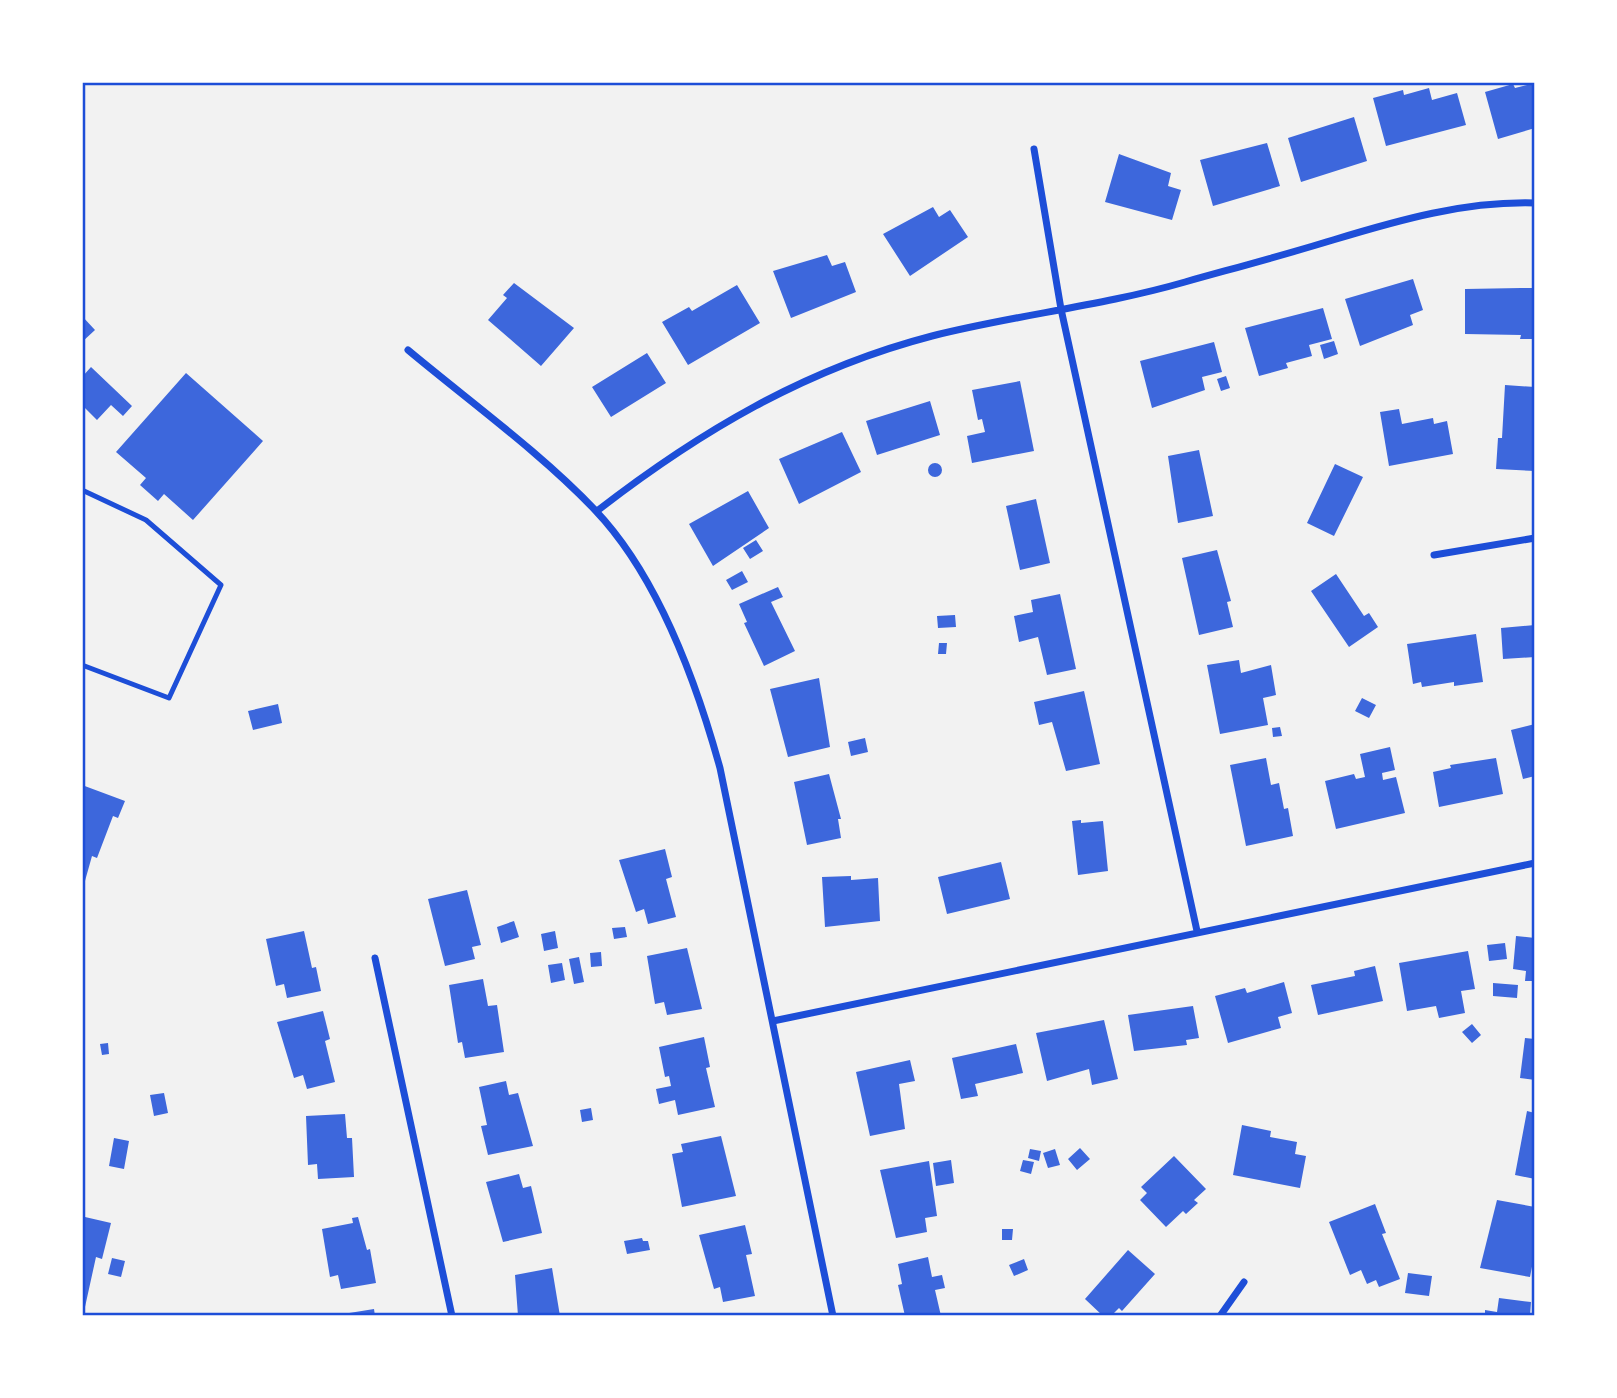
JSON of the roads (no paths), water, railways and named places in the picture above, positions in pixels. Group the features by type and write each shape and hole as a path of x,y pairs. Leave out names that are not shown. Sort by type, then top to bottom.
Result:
{"street":[{"path":"1034,149 1061,309 1197,931"},
{"path":"597,511 695,439 824,371 930,337 1181,284 1410,217 1486,203 1535,203"},
{"path":"408,350 597,511 636,565 655,598 697,693 720,768 833,1316"},
{"path":"1434,555 1535,538"},
{"path":"773,1021 1535,863"},
{"path":"375,958 452,1316"},
{"path":"1220,1316 1244,1282"}],"lane":[{"path":"82,490 146,520 221,584 169,698 82,665"}]}
